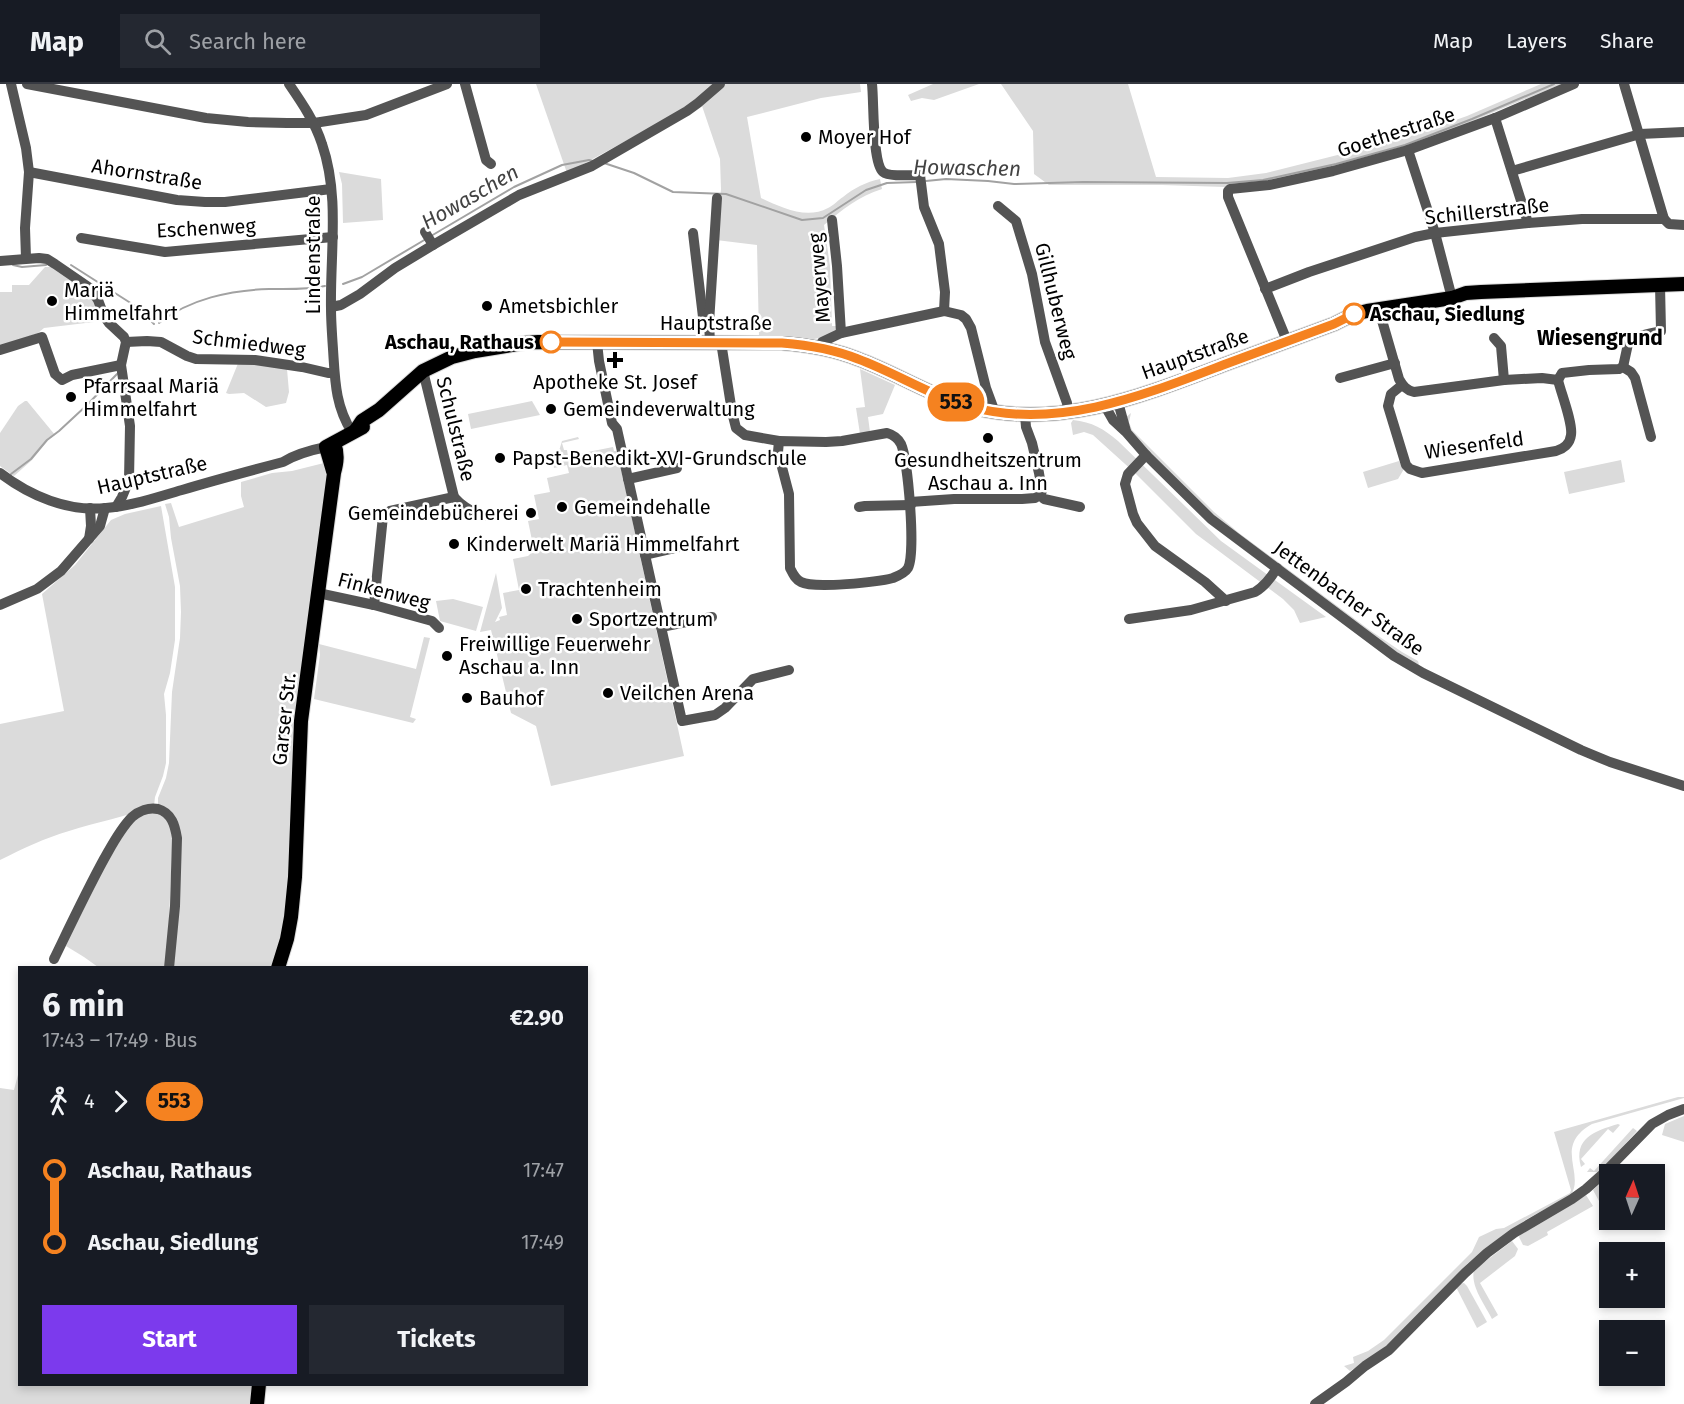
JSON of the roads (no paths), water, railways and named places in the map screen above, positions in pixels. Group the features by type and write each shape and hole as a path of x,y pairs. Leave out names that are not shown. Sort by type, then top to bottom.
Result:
{"main road":[{"name":"Hauptstraße","path":"328,446 354,431 362,421 379,410 423,371 452,357 524,343 715,342 782,343 820,347 857,358 952,401 993,411 1025,415 1068,412 1112,404 1160,389 1334,324 1363,319 1379,310 1481,291 1684,284"},
{"name":"Garser Str.","path":"280,966 294,897 301,721 337,454 328,446"},
{"path":"257,1404 259,1386"}],"street":[{"path":"11,84 26,148 29,172 27,258"},
{"path":"27,84 206,118 248,122 314,123 366,115 447,84"},
{"name":"Lindenstraße","path":"289,84 314,123 328,162 333,237 331,307 334,373 340,409 344,420 354,431"},
{"path":"465,84 486,160 491,164"},
{"path":"331,307 341,305 360,294 429,239 519,195 592,166 687,111 720,84"},
{"path":"872,84 875,137 880,168 890,175 920,175 924,207 939,244 945,292 944,311"},
{"name":"Goethestraße","path":"1265,290 1228,197 1230,189 1269,185 1333,171 1408,150 1495,118 1574,84"},
{"path":"1624,84 1664,219"},
{"path":"1495,118 1528,223"},
{"path":"1512,171 1640,134 1684,132"},
{"path":"1408,150 1435,232 1452,298"},
{"name":"Ahornstraße","path":"29,172 177,200 205,202 225,202 331,189"},
{"path":"717,198 709,323 736,428 745,435 779,441 826,442 852,440 880,434 892,434 896,437 902,446 910,503 910,556 908,568 904,572 892,578 852,583 801,583 795,578 790,568 789,494 778,452 779,441"},
{"name":"Gillhuberweg","path":"998,206 1016,221 1032,274 1045,342 1067,403 1068,412"},
{"name":"Schillerstraße","path":"1265,290 1309,272 1435,232 1582,219 1664,219 1670,224 1684,225"},
{"name":"Mayerweg","path":"832,220 841,333"},
{"path":"693,233 703,317 709,323"},
{"name":"Eschenweg","path":"81,238 165,252 333,237"},
{"path":"0,261 27,258 46,259 90,288 104,316 126,342 122,365 130,426 129,480 122,497 110,508 100,526 72,560 47,582 25,596 0,605"},
{"path":"1623,367 1630,340 1661,331 1660,285"},
{"path":"1265,290 1287,341"},
{"path":"1379,310 1399,379 1408,390 1414,392 1504,380 1542,378 1558,380 1562,373 1623,367 1628,369 1635,378 1652,437"},
{"path":"820,347 822,342 841,333 944,311 962,315 971,328 993,411"},
{"path":"0,350 42,337 55,374 62,380 72,375 122,365"},
{"path":"1494,338 1500,346 1504,380"},
{"name":"Schmiedweg","path":"126,342 147,340 162,342 196,359 255,360 334,373"},
{"path":"597,342 612,423 617,429 682,721 715,715 753,679 789,670"},
{"path":"1340,378 1395,363"},
{"name":"Schulstraße","path":"423,371 454,497 462,506 483,516"},
{"name":"Wiesenfeld","path":"1402,385 1391,394 1388,406 1403,457 1410,469 1422,473 1535,460 1561,450 1568,443 1571,435 1558,380"},
{"name":"Jettenbacher Straße","path":"1112,404 1126,432 1211,519 1394,656 1581,750 1684,786"},
{"path":"859,507 954,499 1035,498 1042,491 1025,415"},
{"name":"Hauptstraße","path":"0,473 41,497 70,506 110,508 283,462 314,449 328,446"},
{"path":"1146,455 1128,474 1125,484 1137,523 1155,546 1198,577 1226,601"},
{"path":"628,479 676,468"},
{"path":"129,480 139,502"},
{"path":"1040,495 1044,499 1080,507"},
{"path":"375,605 383,516 390,511 454,497"},
{"path":"89,539 90,508"},
{"path":"645,555 693,544"},
{"path":"1129,619 1191,610 1226,601 1262,588 1277,568"},
{"name":"Finkenweg","path":"318,593 375,605 432,621 439,628"},
{"path":"661,627 712,617"},
{"path":"54,959 91,882 123,828 140,812 156,809 170,817 177,838 175,906 169,966"},
{"path":"1316,1404 1389,1350 1487,1253 1514,1233 1586,1189 1652,1124 1668,1114 1684,1109"}],"waterway":[{"name":"Howaschen","path":"926,181 946,179 1014,184 1227,183 1263,180 1336,164 1405,145 1554,84"},
{"name":"Howaschen","path":"431,236 514,187 562,165 593,161"},
{"name":"Howaschen","path":"604,163 634,173 673,192 726,194 802,220 823,218 866,190 887,183 917,182"},
{"name":"Howaschen","path":"343,284 362,277 426,239"},
{"path":"13,265 22,267 46,265"},
{"path":"71,265 140,309 154,324"},
{"name":"Howaschen","path":"159,323 184,308 211,297 240,291 325,286"},
{"path":"11,474 31,459 47,440 87,405 117,374"}],"place":[{"name":"Moyer Hof","path":"806,137"},
{"name":"Mariä Himmelfahrt","path":"52,301"},
{"name":"Ametsbichler","path":"487,306"},
{"name":"Aschau, Siedlung","path":"1354,314"},
{"name":"Aschau, Rathaus","path":"551,342"},
{"name":"Apotheke St. Josef","path":"615,360"},
{"name":"Pfarrsaal Mariä Himmelfahrt","path":"71,397"},
{"name":"Gemeindeverwaltung","path":"551,409"},
{"name":"Gesundheitszentrum Aschau a. Inn","path":"988,438"},
{"name":"Papst-Benedikt-XVI-Grundschule","path":"500,458"},
{"name":"Gemeindehalle","path":"562,507"},
{"name":"Gemeindebücherei","path":"531,513"},
{"name":"Kinderwelt Mariä Himmelfahrt","path":"454,544"},
{"name":"Trachtenheim","path":"526,589"},
{"name":"Sportzentrum","path":"577,619"},
{"name":"Freiwillige Feuerwehr Aschau a. Inn","path":"447,656"},
{"name":"Veilchen Arena","path":"608,693"},
{"name":"Bauhof","path":"467,698"}],"district":[{"name":"Wiesengrund","path":"1600,338"}]}
